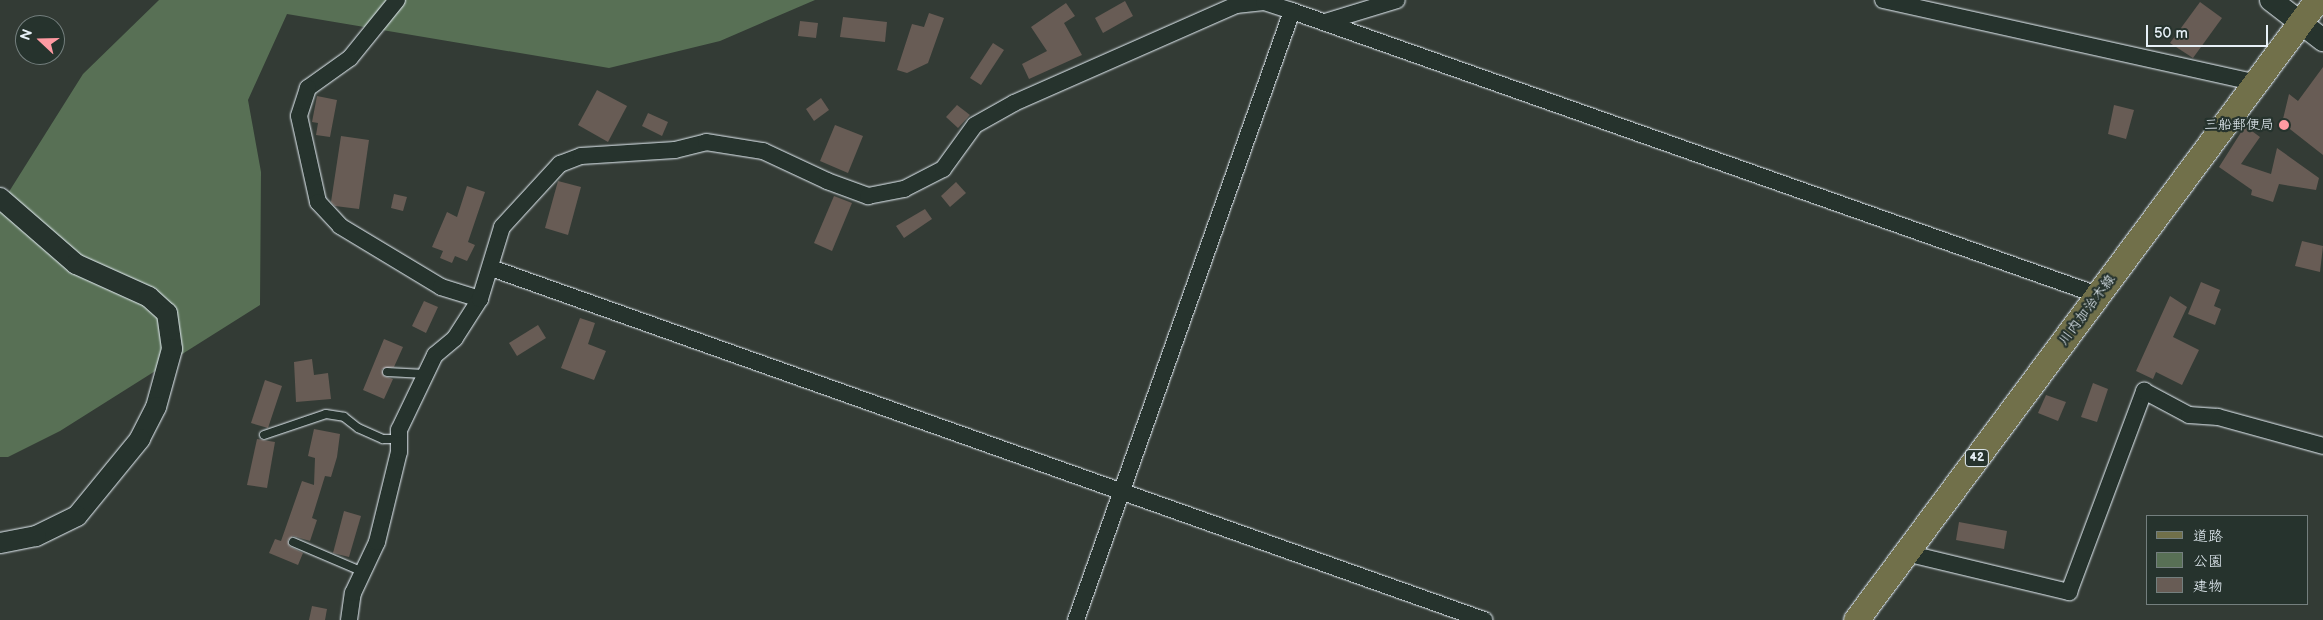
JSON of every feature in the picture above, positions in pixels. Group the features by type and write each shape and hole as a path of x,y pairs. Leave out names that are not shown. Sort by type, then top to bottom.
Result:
{"main road":[{"name":"川内加治木線","path":"1856,620 2258,83 2286,7 2317,0"},
{"path":"2286,7 2323,40"}],"street":[{"path":"397,0 350,58 308,88 299,116 318,202 340,226 441,287 480,299"},
{"path":"1325,22 1396,0"},
{"path":"1883,0 2258,83"},
{"path":"349,620 353,593 377,542 399,452 399,430 435,355 455,338 480,299 492,268 502,227 519,204 560,164 581,156 675,150 706,142 763,151 827,182 868,196 904,188 943,169 975,125 1014,103 1236,5 1264,2 1325,22 2098,295"},
{"path":"1076,620 1292,11"},
{"path":"0,198 76,264 149,297 167,313 172,349 156,407 140,439 77,516 36,536 0,543"},
{"path":"492,268 1484,620"},
{"path":"1906,553 2069,592 2144,391 2189,415 2218,417 2323,446"}],"lane":[{"path":"387,372 426,374"},
{"path":"264,435 326,414 344,417 358,428 383,439 399,438"},
{"path":"293,542 363,572"}],"green space":[{"path":"159,0 815,0 720,41 609,68 287,14 248,100 261,172 260,305 60,431 8,457 0,457 0,206 83,74"}],"building":[{"path":"1125,1 1133,16 1103,33 1095,18"},
{"path":"2200,2 2222,18 2193,58 2170,43"},
{"path":"1066,3 1075,16 1064,23 1082,55 1029,79 1022,64 1047,51 1031,27"},
{"path":"929,13 944,18 928,63 907,73 897,70 912,24 924,27"},
{"path":"843,17 887,22 885,42 840,37"},
{"path":"800,21 818,23 816,38 798,36"},
{"path":"993,43 1004,50 981,85 970,78"},
{"path":"2323,67 2323,155 2282,123 2289,94 2298,101"},
{"path":"597,90 627,106 608,142 578,125"},
{"path":"317,96 337,100 330,137 316,135 318,123 312,122"},
{"path":"821,98 829,110 814,121 806,109"},
{"path":"957,105 970,115 958,128 946,117"},
{"path":"2114,105 2134,110 2126,139 2108,134"},
{"path":"648,113 668,122 662,136 642,126"},
{"path":"835,125 863,136 848,173 820,161"},
{"path":"2245,126 2260,137 2241,164 2271,174 2277,148 2319,178 2316,190 2279,184 2273,202 2251,195 2252,190 2219,167"},
{"path":"341,136 369,140 359,209 335,206 331,202"},
{"path":"558,181 581,187 568,235 545,228"},
{"path":"956,182 966,193 950,207 941,196"},
{"path":"467,186 485,192 468,242 475,245 467,261 455,256 452,263 440,258 443,251 432,247 447,212 457,217"},
{"path":"394,194 407,197 403,211 391,208"},
{"path":"834,196 852,203 832,251 814,243"},
{"path":"925,209 932,219 904,238 896,226"},
{"path":"2302,241 2323,246 2320,272 2295,266"},
{"path":"2201,282 2220,290 2214,306 2221,309 2215,325 2188,314"},
{"path":"2170,296 2187,307 2173,337 2199,350 2182,385 2156,372 2153,379 2136,371"},
{"path":"424,301 438,307 426,333 412,326"},
{"path":"580,318 595,323 588,344 606,351 594,380 561,368"},
{"path":"538,325 546,338 517,356 509,343"},
{"path":"384,339 403,347 394,367 382,369 384,376 393,379 384,399 363,390"},
{"path":"312,359 314,375 328,373 331,399 296,402 294,362"},
{"path":"265,380 282,386 268,428 251,423"},
{"path":"2093,383 2108,389 2097,422 2081,417"},
{"path":"2046,395 2066,402 2058,421 2038,413"},
{"path":"314,429 340,434 337,457 331,477 325,476 312,518 317,520 310,541 293,536 288,540 289,546 303,553 298,565 269,553 275,539 281,541 302,481 314,485 315,458 308,456"},
{"path":"257,439 275,442 267,488 247,485"},
{"path":"344,511 361,516 349,557 333,553"},
{"path":"1959,522 2007,531 2004,549 1956,540"},
{"path":"312,606 327,609 325,620 309,620"}],"place":[{"name":"三船郵便局","path":"2284,125"}]}
